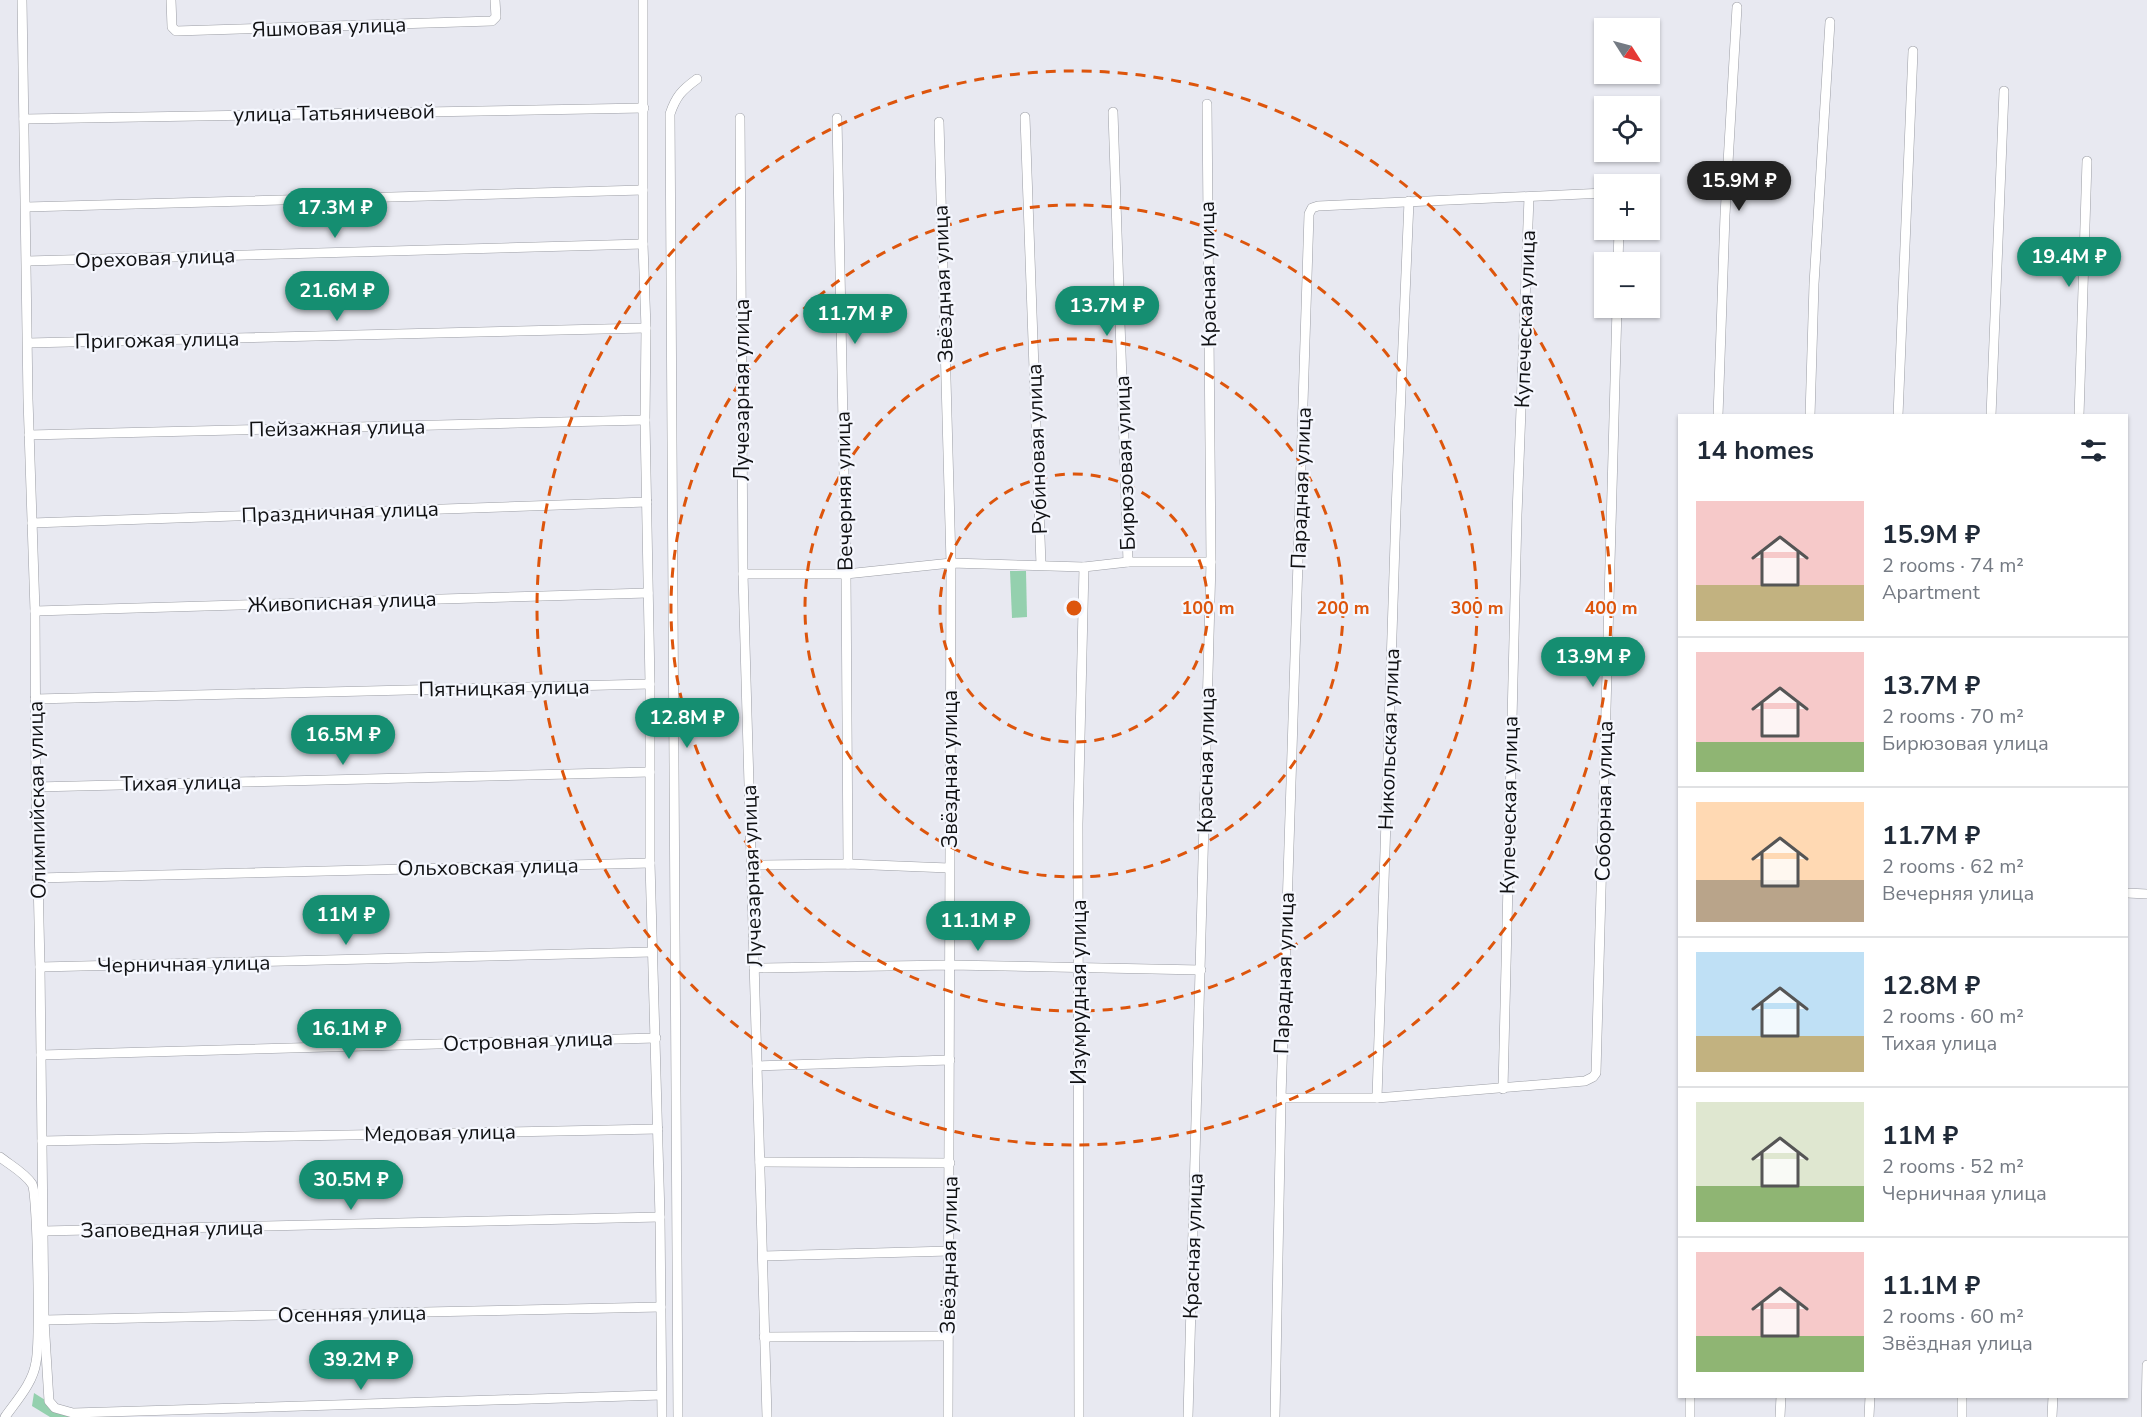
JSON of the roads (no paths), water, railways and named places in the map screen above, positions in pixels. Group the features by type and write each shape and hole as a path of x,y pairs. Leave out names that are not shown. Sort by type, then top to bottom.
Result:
{"street":[{"name":"Олимпийская улица","path":"22,0 29,435 35,611 44,1320 49,1401 55,1408 73,1413 662,1395"},
{"name":"Яшмовая улица","path":"171,0 172,27 176,31 492,21 496,17 495,0"},
{"path":"644,0 643,244 646,328 650,863 660,1217 662,1417"},
{"path":"1718,414 1725,215 1737,8"},
{"path":"1810,414 1814,284 1830,22"},
{"path":"1898,414 1913,51"},
{"path":"678,1417 670,114 675,99 684,88 697,79"},
{"path":"1991,414 2004,91"},
{"name":"Красная улица","path":"1188,1417 1202,970 1211,562 1207,104"},
{"name":"улица Татьяничевой","path":"24,119 644,108"},
{"name":"Бирюзовая улица","path":"1113,112 1128,562"},
{"name":"Рубиновая улица","path":"1025,117 1041,565"},
{"name":"Лучезарная улица","path":"741,118 743,574 767,1417"},
{"name":"Вечерняя улица","path":"837,118 846,574 848,864"},
{"name":"Звёздная улица","path":"939,122 951,562 948,1417"},
{"path":"2079,414 2087,160"},
{"path":"26,207 643,189"},
{"name":"Парадная улица","path":"1275,1417 1281,1098 1309,214 1312,208 1318,206 1594,194"},
{"name":"Купеческая улица","path":"1503,1089 1517,515 1529,197"},
{"name":"Никольская улица","path":"1377,1098 1396,511 1409,201"},
{"name":"Ореховая улица","path":"27,261 643,244"},
{"name":"Соборная улица","path":"1503,1089 1585,1081 1593,1077 1597,1068 1617,318"},
{"name":"Пригожая улица","path":"28,343 646,328"},
{"name":"Пейзажная улица","path":"29,435 645,420"},
{"name":"Праздничная улица","path":"32,523 647,502"},
{"path":"743,574 846,574 951,562 1084,567 1128,562 1211,562"},
{"name":"Изумрудная улица","path":"1079,1417 1078,824 1084,567"},
{"name":"Живописная улица","path":"35,611 648,593"},
{"name":"Пятницкая улица","path":"35,699 650,684"},
{"name":"Тихая улица","path":"36,786 650,772"},
{"name":"Ольховская улица","path":"37,878 650,863"},
{"path":"752,866 848,864 949,868"},
{"path":"2128,893 2147,894"},
{"name":"Черничная улица","path":"40,967 652,952"},
{"path":"754,969 950,965 1202,970"},
{"name":"Островная улица","path":"41,1054 656,1038"},
{"path":"757,1066 950,1060"},
{"path":"1281,1098 1377,1098 1503,1089"},
{"name":"Медовая улица","path":"42,1141 658,1129"},
{"path":"0,1157 26,1177 34,1190 37,1247 36,1362 30,1381 4,1417"},
{"path":"760,1161 950,1163"},
{"name":"Заповедная улица","path":"43,1231 660,1217"},
{"path":"763,1256 950,1251"},
{"name":"Осенняя улица","path":"44,1320 661,1307"},
{"path":"764,1337 948,1336"},
{"path":"2146,1417 2147,1365"},
{"path":"1690,1398 1690,1417"},
{"path":"1780,1417 1781,1398"},
{"path":"1869,1417 1870,1398"},
{"path":"1962,1398 1962,1417"},
{"path":"2052,1417 2053,1398"}]}
